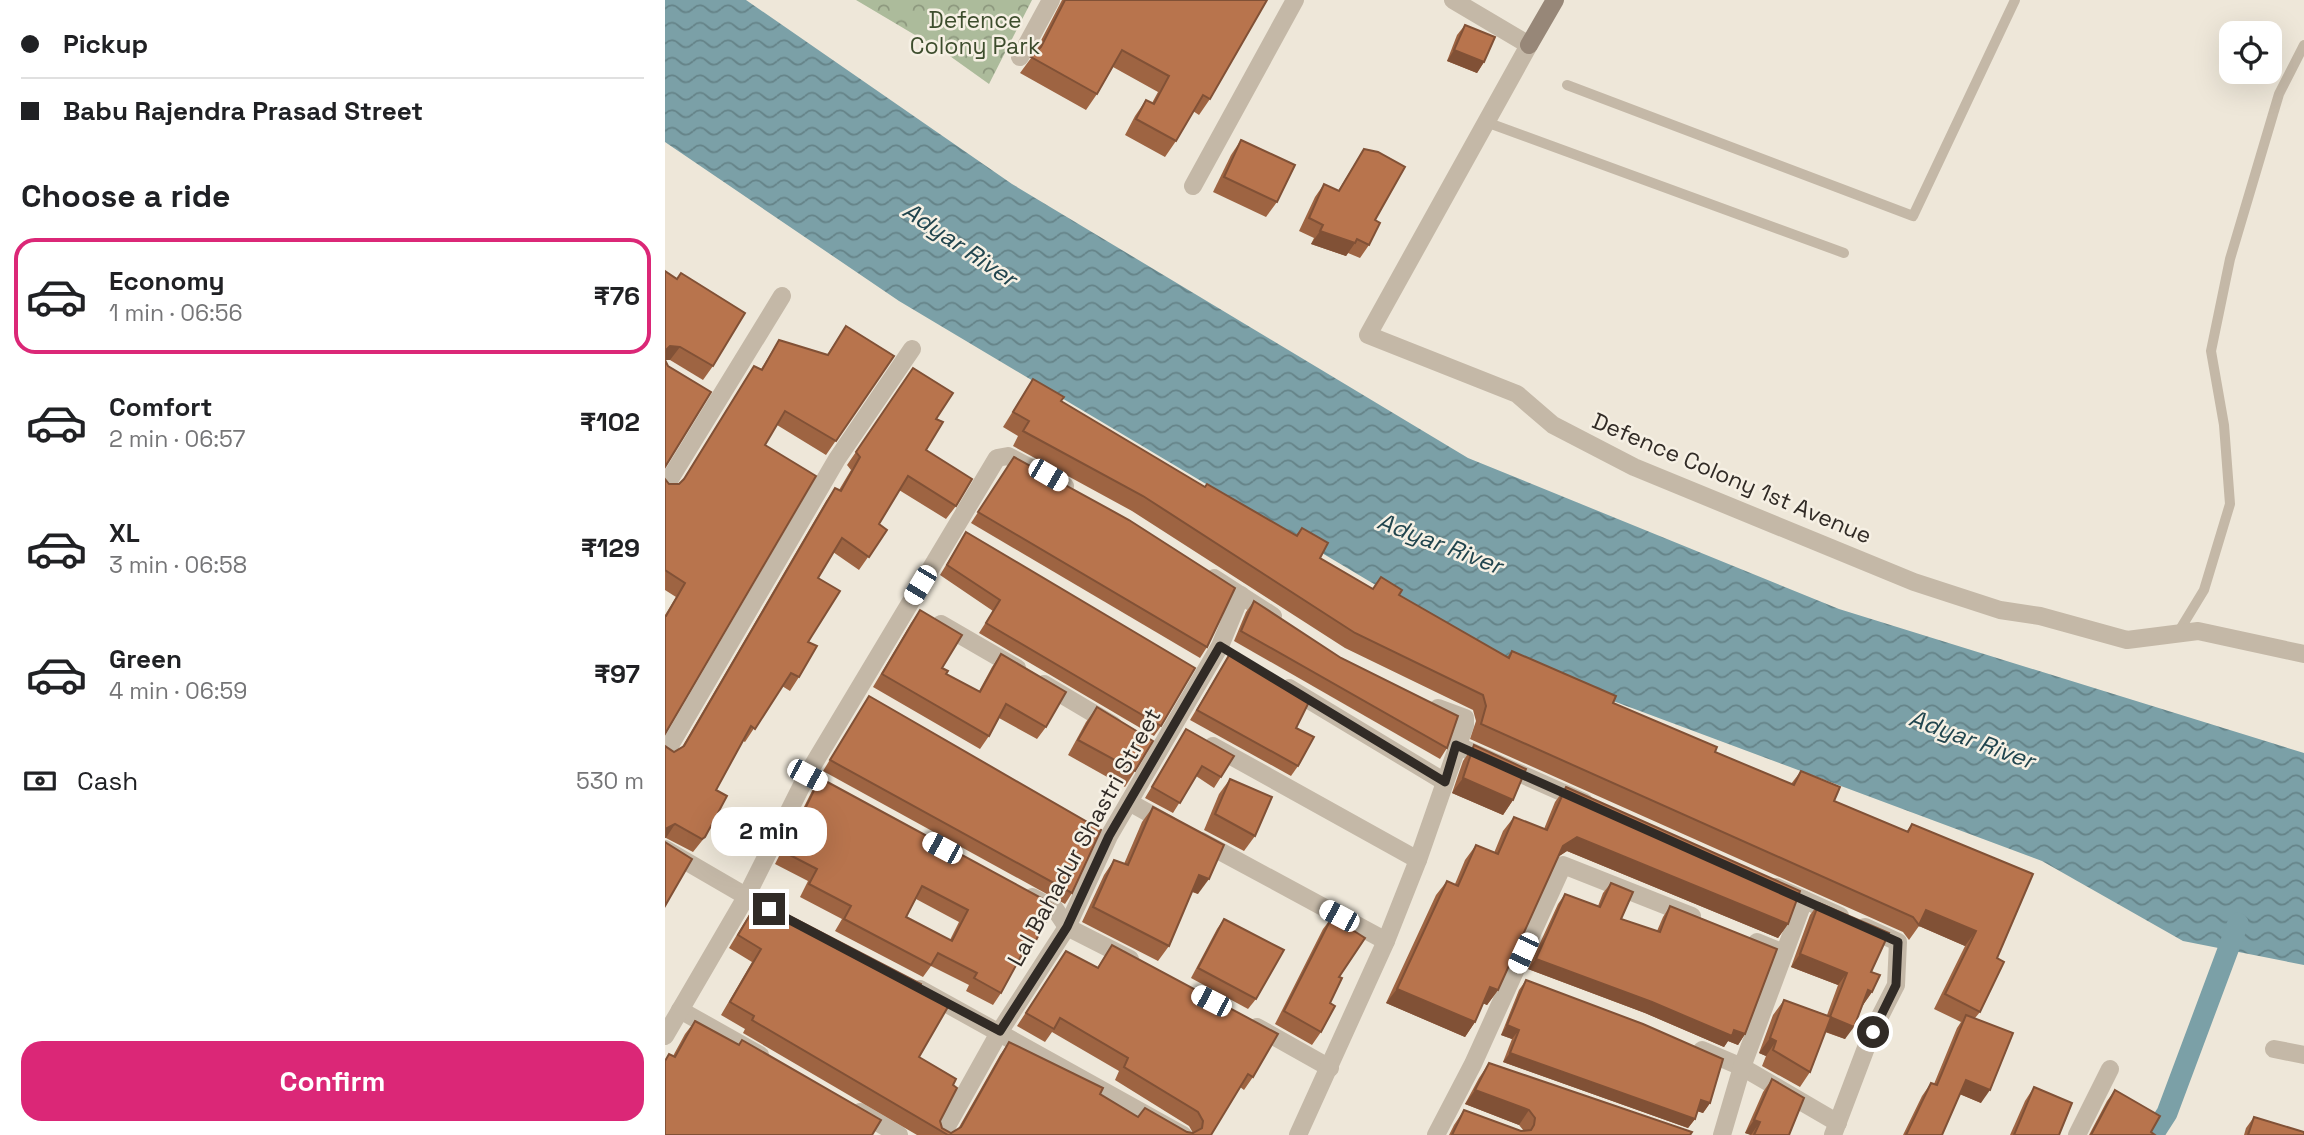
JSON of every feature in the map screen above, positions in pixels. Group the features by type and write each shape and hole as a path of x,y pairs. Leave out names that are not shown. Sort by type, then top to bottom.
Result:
{"street":[{"path":"1020,57 1051,0"},
{"path":"1193,186 1295,0"},
{"path":"1453,0 1529,45"},
{"name":"Defence Colony 1st Avenue","path":"1555,0 1368,335 1517,394 1553,425 1634,467 1913,582 2000,610 2040,617 2127,640 2176,636 2198,631 2304,654"},
{"path":"665,487 782,296"},
{"path":"665,754 837,459 912,349"},
{"path":"697,389 718,402"},
{"path":"665,1036 862,694 908,604 961,531 997,458 1008,456 1028,464 1083,496"},
{"path":"1195,565 1284,623"},
{"name":"Lal Bahadur Shastri Street","path":"942,1135 1000,1031 1067,927 1103,833 1129,802 1145,744 1186,730 1197,669 1226,650 1241,595"},
{"path":"908,604 1145,744"},
{"path":"1268,675 1445,782"},
{"path":"1298,1135 1386,941 1418,860 1465,718 1426,701"},
{"path":"1186,730 1418,860"},
{"path":"1456,745 1605,811"},
{"path":"1129,802 1386,941"},
{"path":"665,849 770,910"},
{"path":"1436,1135 1448,1110 1478,1066 1519,978 1563,865 1706,922"},
{"path":"1691,1045 1742,1068 1835,1129 1873,1032 1896,985 1898,942 1754,878"},
{"path":"1020,890 1055,909 1067,927 1151,970"},
{"path":"1722,1135 1742,1068 1804,900"},
{"path":"1745,937 1784,953"},
{"path":"903,980 1000,1031 1184,1135"},
{"path":"680,1010 780,1066"},
{"path":"1247,1021 1330,1068"},
{"path":"2274,1049 2304,1055"},
{"path":"2077,1135 2110,1069"},
{"path":"840,1101 899,1135"},
{"path":"1448,1110 1470,1118"}],"lane":[{"path":"1567,85 1913,216 2015,0"},
{"path":"2176,636 2204,590 2229,504 2224,425 2211,351 2229,258 2279,94 2304,45"},
{"path":"1486,122 1844,253"}],"green space":[{"name":"Defence Colony Park","path":"856,0 1032,0 989,84 947,54"}],"water":[{"name":"Adyar River","path":"665,0 746,0 1012,184 1468,458 1839,609 2304,753 2304,965 2183,941 2042,861 1498,658 899,301 665,142"}],"building":[{"path":"1065,0 1267,0 1210,99 1203,95 1176,141 1136,119 1146,100 1154,104 1169,76 1122,50 1097,94 1031,57 1041,47"},
{"path":"1465,25 1495,37 1484,62 1454,50"},
{"path":"1241,140 1295,165 1277,202 1224,177"},
{"path":"1364,149 1378,152 1405,167 1375,220 1380,223 1369,245 1357,239 1355,243 1320,231 1323,225 1309,218 1324,184 1339,191"},
{"path":"665,271 677,279 681,273 745,313 713,366 680,347 670,346 665,351"},
{"path":"846,326 894,356 836,441 785,411 765,445 816,476 665,734 665,616 685,583 665,570 665,479 669,484 679,484 684,479 754,366 762,370 779,340 828,355"},
{"path":"665,360 668,366 711,392 665,467"},
{"path":"913,368 953,393 936,419 943,422 926,450 972,479 956,506 908,476 879,524 887,530 869,557 842,538 818,578 840,591 808,642 817,646 799,677 791,673 755,729 751,726 716,790 727,796 705,837 702,839 675,824 665,829 665,746 674,752 684,746 835,488 841,491 860,457 856,452"},
{"path":"1033,379 1064,397 1061,401 1205,487 1207,484 1297,536 1302,528 1328,543 1320,558 1373,589 1381,577 1402,590 1399,595 1509,658 1512,651 1616,696 1613,703 1717,747 1715,752 1794,785 1801,771 1840,787 1834,801 1908,832 1912,824 2033,874 1997,958 2004,962 1980,1012 1945,994 1976,931 1926,910 1919,925 1913,917 1481,724 1486,706 1483,695 1355,633 1143,496 1023,431 1029,421 1013,412"},
{"path":"1014,457 1129,520 1235,588 1207,647 978,512"},
{"path":"966,532 1195,668 1161,726 986,623 1000,600 947,565"},
{"path":"1254,601 1341,658 1458,716 1447,748 1241,631"},
{"path":"920,610 962,635 942,668 948,671 946,674 980,692 1001,654 1066,692 1046,727 1006,704 989,736 882,674"},
{"path":"1231,652 1310,700 1296,728 1314,737 1298,766 1197,710"},
{"path":"869,696 1101,830 1072,893 830,760"},
{"path":"1097,707 1153,741 1135,771 1078,740"},
{"path":"1186,729 1234,756 1221,777 1202,766 1180,803 1152,787"},
{"path":"1474,745 1526,769 1513,800 1463,778"},
{"path":"820,778 1054,905 1031,950 1026,947 1001,993 974,978 977,973 938,953 931,965 844,919 851,906 809,884 817,869 784,852","holes":["922,886 968,910 952,941 906,917"]},
{"path":"1230,779 1272,797 1255,836 1215,814"},
{"path":"1566,787 1800,891 1788,924 1577,837 1563,846 1498,990 1490,987 1475,1022 1397,989 1447,881 1458,886 1476,845 1498,854 1514,817 1547,830"},
{"path":"1153,807 1224,845 1209,879 1199,875 1169,946 1093,907 1114,860 1128,865"},
{"path":"665,842 692,859 665,906"},
{"path":"1611,883 1633,892 1621,919 1660,932 1670,906 1777,949 1745,1034 1734,1030 1732,1036 1652,1002 1536,959 1565,894 1600,907"},
{"path":"759,900 921,984 920,988 949,1005 919,1057 956,1079 953,1085 957,1088 940,1121 942,1128 951,1133 961,1127 1009,1042 1103,1088 1100,1094 1138,1117 1145,1108 1187,1132 1193,1133 1202,1128 1203,1121 1198,1112 1124,1067 1128,1058 1060,1018 1054,1029 1026,1013 1066,951 1098,968 1112,945 1278,1034 1253,1077 1248,1074 1211,1135 948,1135 752,1020 754,1016 730,1002 761,949 738,935"},
{"path":"1819,903 1889,933 1871,972 1880,975 1872,992 1868,990 1854,1027 1830,1017 1847,973 1800,954"},
{"path":"1332,917 1365,938 1339,977 1342,978 1330,1003 1335,1006 1321,1032 1284,1011"},
{"path":"1224,919 1284,950 1256,999 1198,968"},
{"path":"1526,980 1643,1024 1723,1059 1710,1103 1701,1100 1695,1119 1510,1053 1519,1030 1507,1025"},
{"path":"1784,1000 1831,1017 1810,1072 1773,1050 1776,1041 1770,1038"},
{"path":"1966,1015 2013,1033 1990,1090 1966,1080 1942,1135 1906,1135 1931,1083 1937,1085"},
{"path":"695,1021 739,1045 742,1040 881,1120 872,1135 665,1135 665,1061 669,1054 675,1057"},
{"path":"1489,1063 1692,1132 1690,1135 1452,1135 1464,1110 1521,1131 1531,1130 1534,1125 1535,1118 1529,1110 1475,1090"},
{"path":"1772,1079 1804,1098 1789,1135 1754,1135 1760,1122 1754,1120"},
{"path":"2034,1087 2072,1103 2059,1135 2014,1135"},
{"path":"2115,1090 2160,1116 2151,1132 2155,1135 2091,1135"},
{"path":"2254,1117 2304,1132 2304,1135 2248,1135"}],"waterway":[{"path":"2153,1135 2167,1113 2238,923"}],"route":[{"path":"769,909 1000,1031 1067,927 1109,836 1220,646 1445,782 1456,745 1898,942 1896,985 1873,1032"}]}
